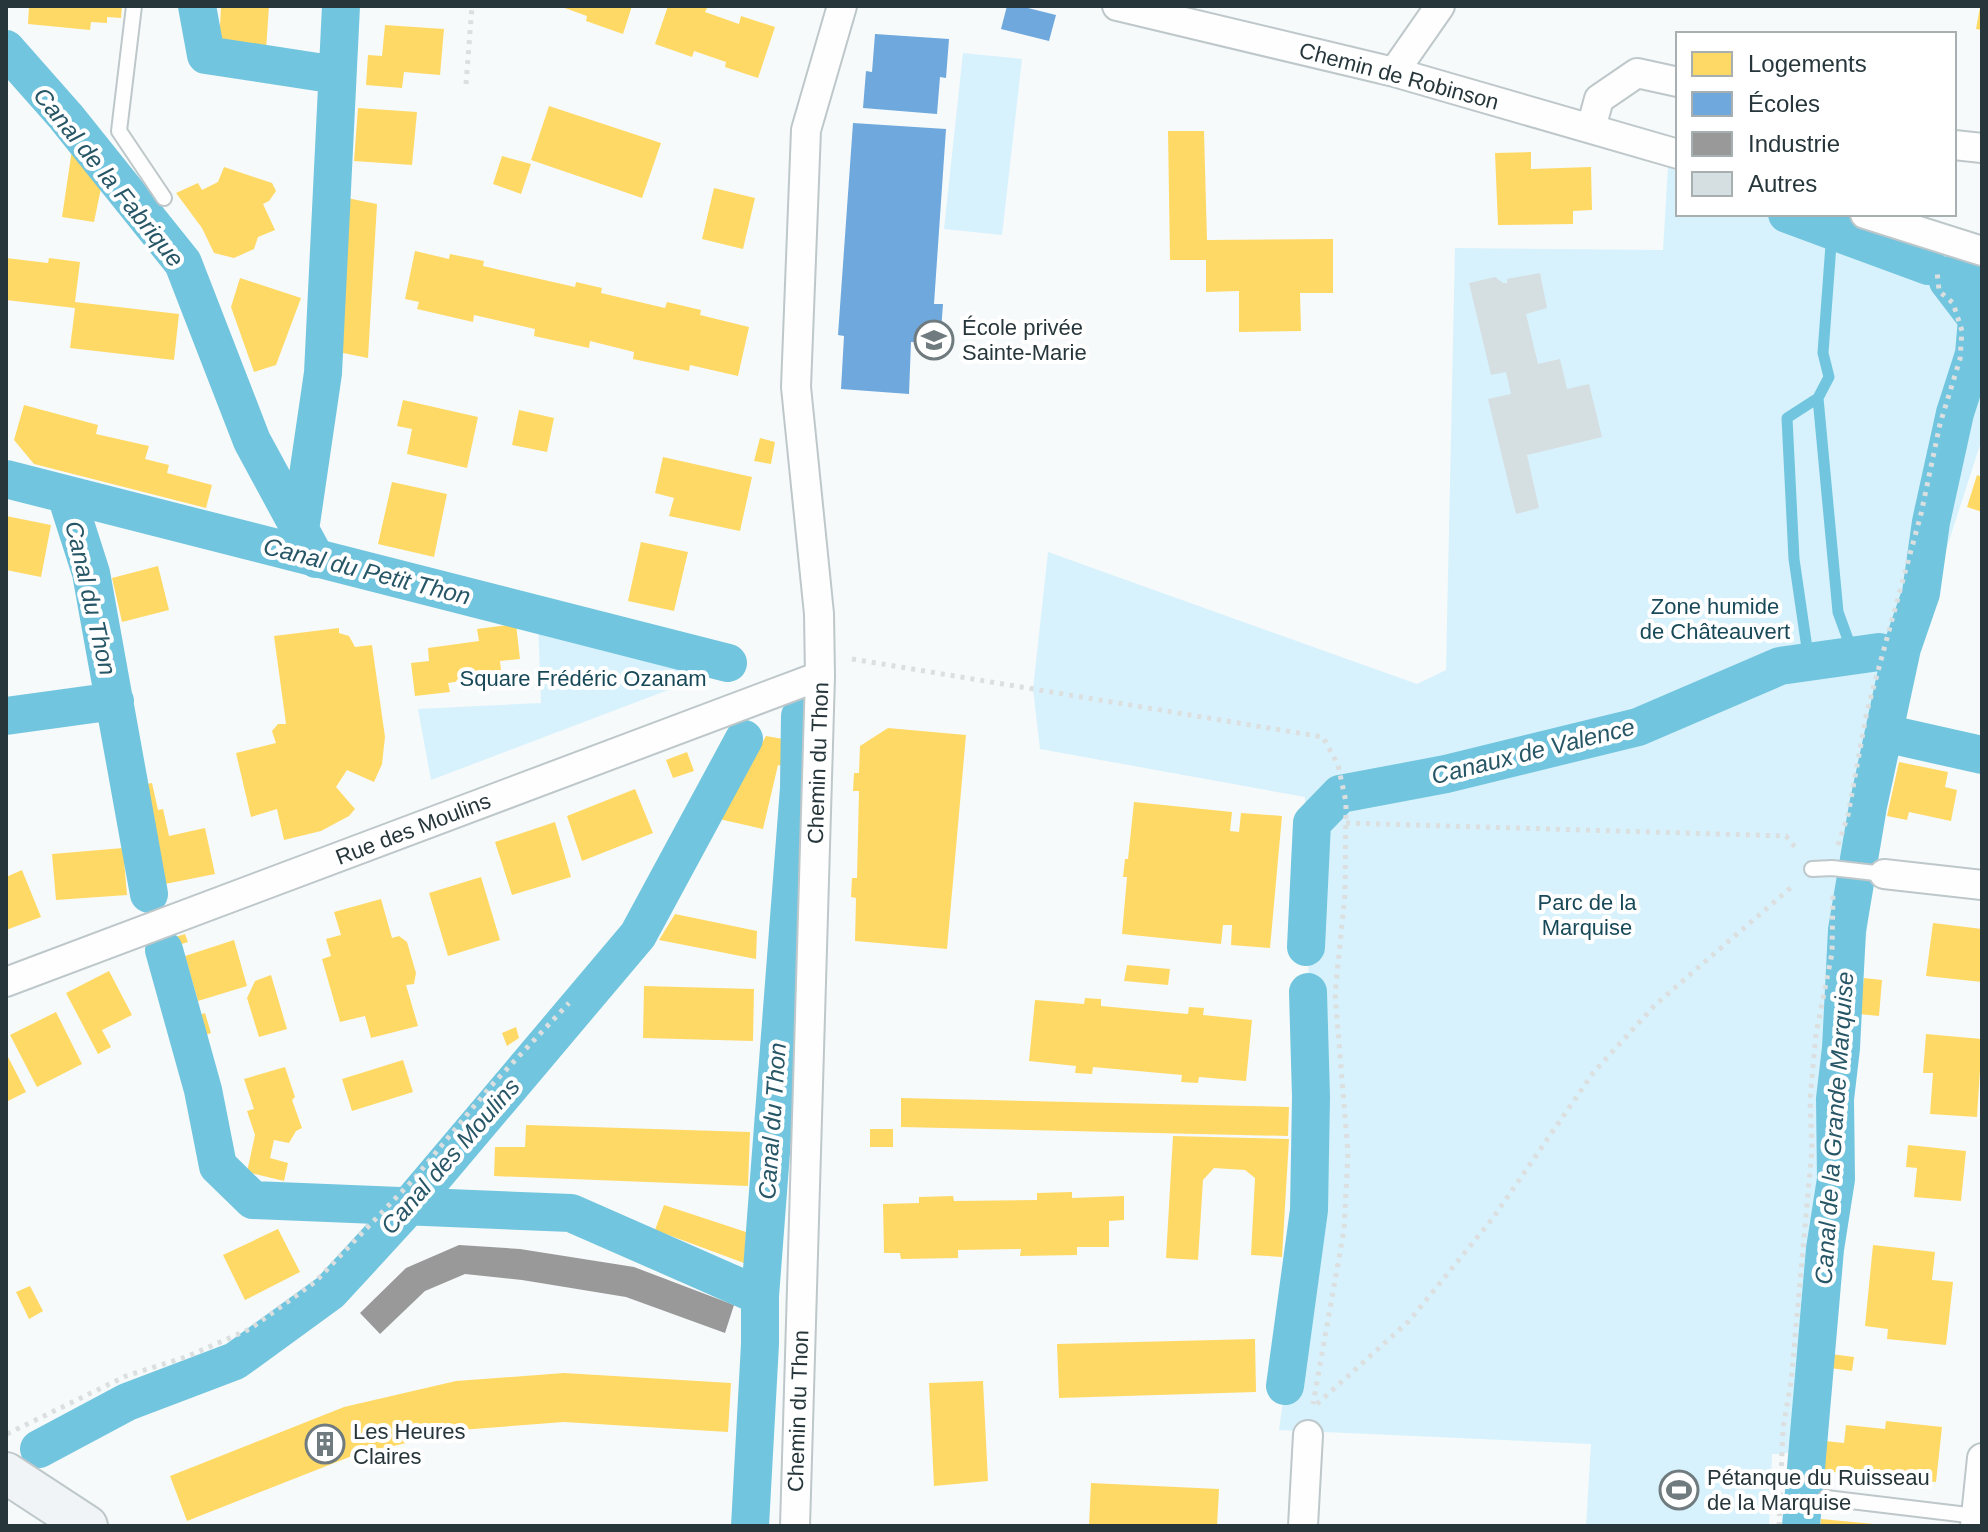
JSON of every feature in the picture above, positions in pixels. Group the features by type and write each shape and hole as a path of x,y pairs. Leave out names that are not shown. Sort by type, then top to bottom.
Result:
{"street":[{"name":"Chemin du Thon","path":"795,1526 820,665 819,614 796,387 806,130 842,6"},
{"name":"Chemin de Robinson","path":"1117,6 1394,72 1676,153"},
{"path":"1394,72 1440,6"},
{"path":"1591,128 1599,99 1637,73 1676,82"},
{"path":"1956,145 1982,148"},
{"path":"1871,216 1982,251"},
{"name":"Rue des Moulins","path":"6,982 820,665"},
{"path":"1884,874 1982,885"},
{"path":"1303,1526 1308,1435"},
{"path":"1975,1521 1982,1458"},
{"path":"6,1473 87,1526"}],"lane":[{"path":"134,6 119,131 164,198"},
{"path":"1812,869 1884,874"},
{"path":"1826,1498 1975,1521"}],"path":[{"path":"466,84 472,6"},
{"path":"820,665 1323,737 1338,765 1346,802 1345,894 1335,994 1348,1153 1345,1215 1312,1408 1409,1321 1493,1218 1593,1073 1656,1004 1812,869 1786,836 1346,823"},
{"path":"6,1434 126,1376 186,1357 250,1329 315,1282 414,1179 490,1087 569,1003"}],"green space":[{"path":"963,53 1022,59 1002,235 944,229"},
{"name":"Parc de la Marquise","path":"1668,167 1676,169 1676,216 1824,216 1982,266 1982,439 1910,661 1870,902 1812,1446 1772,1454 1769,1526 1586,1526 1591,1444 1279,1430 1309,1210 1311,1097 1305,797 1040,749 1033,689 1048,552 1417,684 1446,670 1455,248 1663,250"},
{"name":"Square Frédéric Ozanam","path":"538,621 721,670 431,780 418,709 541,703"}],"building: Logements":[{"path":"29,6 122,6 121,18 107,17 107,23 91,22 90,30 28,24"},
{"path":"221,6 269,6 266,50 219,47"},
{"path":"559,6 632,6 623,34 586,21 587,16"},
{"path":"668,6 708,6 705,12 739,24 741,16 775,27 758,78 725,67 726,62 694,51 692,57 655,44"},
{"path":"1982,7 1982,30 1976,29"},
{"path":"385,25 444,29 440,75 404,72 402,88 366,85 368,55 382,56"},
{"path":"549,106 661,143 642,198 531,160"},
{"path":"358,108 417,112 412,165 354,161"},
{"path":"1168,131 1204,131 1207,240 1333,239 1333,293 1300,293 1301,331 1239,332 1239,291 1206,292 1206,260 1170,260"},
{"path":"74,136 104,174 94,222 62,217"},
{"path":"1531,152 1531,169 1591,167 1592,210 1573,211 1573,224 1498,225 1495,153"},
{"path":"502,156 531,164 521,194 493,184"},
{"path":"224,167 272,183 276,191 263,204 275,230 258,237 254,249 234,258 214,253 202,228 176,193 198,183 202,190 218,182"},
{"path":"714,188 755,198 743,249 702,239"},
{"path":"347,198 377,204 368,358 338,352"},
{"path":"415,251 449,259 450,254 484,261 483,266 575,287 576,282 602,288 601,293 665,308 667,302 701,310 700,315 749,327 738,376 690,365 689,371 633,359 634,352 590,341 589,348 534,336 535,329 474,315 473,322 417,309 419,302 405,299"},
{"path":"6,258 48,263 49,258 80,262 75,302 179,314 174,360 70,348 75,308 6,300"},
{"path":"240,278 301,298 276,365 254,372 231,307"},
{"path":"403,400 478,417 467,468 407,454 412,429 397,426"},
{"path":"24,405 98,425 96,434 149,446 145,459 169,465 167,473 212,485 206,508 34,464 14,440"},
{"path":"519,410 554,418 547,452 512,445"},
{"path":"760,438 775,442 771,464 754,461"},
{"path":"663,457 752,477 740,531 669,516 674,498 655,493"},
{"path":"1977,475 1982,477 1982,512 1967,507"},
{"path":"392,482 447,494 434,557 378,544"},
{"path":"6,516 51,525 41,577 6,570"},
{"path":"641,542 688,552 674,611 628,601"},
{"path":"158,566 169,610 122,622 112,578"},
{"path":"516,624 520,659 500,661 501,670 467,675 467,680 448,683 450,692 415,696 411,663 429,661 428,648 479,641 477,629"},
{"path":"339,628 339,633 349,636 355,647 372,645 385,737 382,764 374,782 347,770 336,787 355,809 349,816 321,831 284,840 277,809 251,817 236,753 276,743 272,731 278,724 286,724 274,636"},
{"path":"888,728 966,735 947,949 855,941 856,898 851,897 852,878 857,878 859,791 853,791 854,773 859,773 860,746"},
{"path":"766,736 789,740 789,768 778,765 763,829 719,819"},
{"path":"687,752 694,771 673,778 666,760"},
{"path":"1899,762 1948,772 1945,787 1957,790 1951,821 1909,812 1907,820 1887,816"},
{"path":"152,783 158,810 163,809 169,836 205,828 215,874 160,885 142,785"},
{"path":"635,789 653,833 582,861 567,816"},
{"path":"1134,802 1232,812 1230,831 1239,832 1241,813 1282,816 1270,948 1231,945 1232,925 1223,925 1221,944 1122,934 1127,877 1123,877"},
{"path":"555,822 571,877 512,895 495,842"},
{"path":"123,848 127,895 56,900 52,854"},
{"path":"22,870 41,917 6,930 6,877"},
{"path":"481,877 500,940 448,956 429,893"},
{"path":"381,899 392,938 399,936 407,942 416,973 414,984 406,985 418,1026 371,1038 365,1016 340,1022 322,959 331,956 326,939 341,935 334,912"},
{"path":"675,914 757,931 756,959 659,940"},
{"path":"1933,923 1982,929 1982,982 1926,976"},
{"path":"185,934 188,942 172,947 169,939"},
{"path":"234,940 247,986 198,1001 185,956"},
{"path":"1127,965 1170,969 1168,985 1124,981"},
{"path":"109,971 132,1015 102,1030 111,1047 98,1054 66,993"},
{"path":"271,975 287,1029 259,1037 247,998 255,981"},
{"path":"1864,978 1882,980 1879,1016 1859,1014"},
{"path":"644,986 754,989 753,1041 643,1038"},
{"path":"1085,998 1101,999 1101,1006 1188,1014 1189,1007 1204,1008 1203,1015 1252,1020 1246,1081 1199,1077 1198,1083 1181,1082 1182,1075 1093,1067 1092,1074 1075,1073 1076,1066 1029,1061 1035,1000 1084,1004"},
{"path":"56,1012 82,1064 37,1087 10,1035"},
{"path":"205,1013 211,1033 199,1037 193,1017"},
{"path":"516,1027 519,1038 507,1046 502,1033"},
{"path":"1926,1034 1982,1039 1977,1117 1930,1114 1933,1073 1923,1073"},
{"path":"6,1053 26,1092 6,1102"},
{"path":"403,1060 413,1092 352,1111 342,1079"},
{"path":"285,1067 302,1128 296,1131 289,1143 274,1140 270,1158 288,1163 284,1181 247,1172 255,1135 247,1111 254,1109 244,1079"},
{"path":"901,1098 1289,1107 1288,1136 901,1127"},
{"path":"526,1125 750,1132 748,1186 494,1176 495,1147 525,1147"},
{"path":"870,1129 893,1129 893,1147 870,1147"},
{"path":"1173,1136 1289,1139 1282,1257 1251,1255 1255,1178 1245,1170 1214,1168 1203,1180 1198,1260 1166,1258"},
{"path":"1908,1145 1966,1151 1961,1201 1914,1197 1917,1168 1906,1167"},
{"path":"1072,1192 1072,1198 1124,1196 1124,1220 1109,1221 1109,1247 1077,1247 1077,1255 1020,1256 1021,1249 958,1250 958,1258 901,1259 900,1253 884,1253 883,1204 919,1203 919,1197 953,1196 954,1201 1037,1200 1037,1193"},
{"path":"664,1205 746,1232 744,1263 655,1230"},
{"path":"278,1229 300,1272 245,1300 223,1255"},
{"path":"1873,1245 1935,1252 1932,1280 1953,1282 1946,1345 1887,1339 1888,1329 1865,1326"},
{"path":"30,1286 43,1311 29,1319 16,1292"},
{"path":"1255,1339 1256,1392 1059,1398 1057,1344"},
{"path":"1831,1354 1854,1357 1852,1371 1830,1368"},
{"name":"Les Heures Claires","path":"564,1373 731,1383 728,1432 564,1422 460,1430 352,1456 187,1521 170,1476 344,1407 456,1381"},
{"path":"983,1381 988,1481 934,1486 929,1383"},
{"path":"1886,1421 1942,1427 1936,1482 1822,1471 1825,1441 1844,1443 1846,1425 1885,1429"},
{"path":"1091,1483 1219,1489 1217,1526 1089,1526"},
{"path":"1821,1519 1874,1524 1874,1526 1820,1526"}],"building: Écoles":[{"path":"1007,6 1056,15 1049,41 1001,29"},
{"path":"875,34 949,39 946,78 940,77 937,114 863,108 866,71 872,72"},
{"path":"853,123 946,129 934,304 943,304 940,344 911,342 909,394 841,389 844,336 838,335"}],"building: Industrie":[{"path":"459,1245 520,1249 634,1267 734,1305 725,1333 626,1297 465,1274 425,1291 380,1334 360,1313 406,1268"}],"building: Autres":[{"path":"1540,273 1547,308 1526,314 1538,364 1560,359 1567,389 1589,384 1602,437 1527,455 1539,508 1516,514 1488,399 1511,394 1506,372 1491,375 1469,283 1495,277 1507,283 1507,279"}],"waterway":[{"name":"Canal de la Fabrique","path":"197,6 206,55 337,75"},
{"name":"Canal de la Fabrique","path":"300,530 323,373 341,6"},
{"name":"Canal de la Fabrique","path":"6,49 66,117 183,263 252,441 316,559"},
{"name":"Canal de la Grande Marquise","path":"1792,216 1928,266"},
{"name":"Canal de la Grande Marquise","path":"1832,231 1823,353 1829,377 1818,398 1838,612 1854,656"},
{"name":"Canal de la Grande Marquise","path":"1801,1526 1825,1249 1836,1179 1835,1099 1847,930 1868,806 1902,648 1921,593 1931,522 1955,413 1974,354 1977,319 1948,281 1949,275 1982,281"},
{"name":"Canal de la Grande Marquise","path":"1809,662 1794,559 1787,418 1818,398"},
{"name":"Canal du Petit Thon","path":"6,479 728,663"},
{"name":"Canal du Thon","path":"66,495 91,573 149,894"},
{"name":"Canaux de Valence","path":"1306,947 1312,823 1340,794 1446,774 1638,727 1780,666 1879,652"},
{"name":"Canal du Thon","path":"6,716 115,701"},
{"name":"Canal du Thon","path":"750,1526 760,1296 799,788 800,716"},
{"name":"Canal de la Grande Marquise","path":"1884,733 1982,755"},
{"name":"Canal des Moulins","path":"39,1449 127,1402 235,1361 330,1292 410,1205 638,935 744,739"},
{"name":"Canaux de Valence","path":"164,950 203,1090 218,1166 253,1200 571,1213 760,1296"},
{"name":"Canaux de Valence","path":"1285,1386 1309,1210 1311,1097 1308,992"}],"place":[{"name":"École privée Sainte-Marie","path":"934,340"},
{"name":"Les Heures Claires","path":"325,1444"},
{"name":"Pétanque du Ruisseau de la Marquise","path":"1679,1490"}],"park label":[{"name":"Zone humide de Châteauvert","path":"1715,618"}]}
